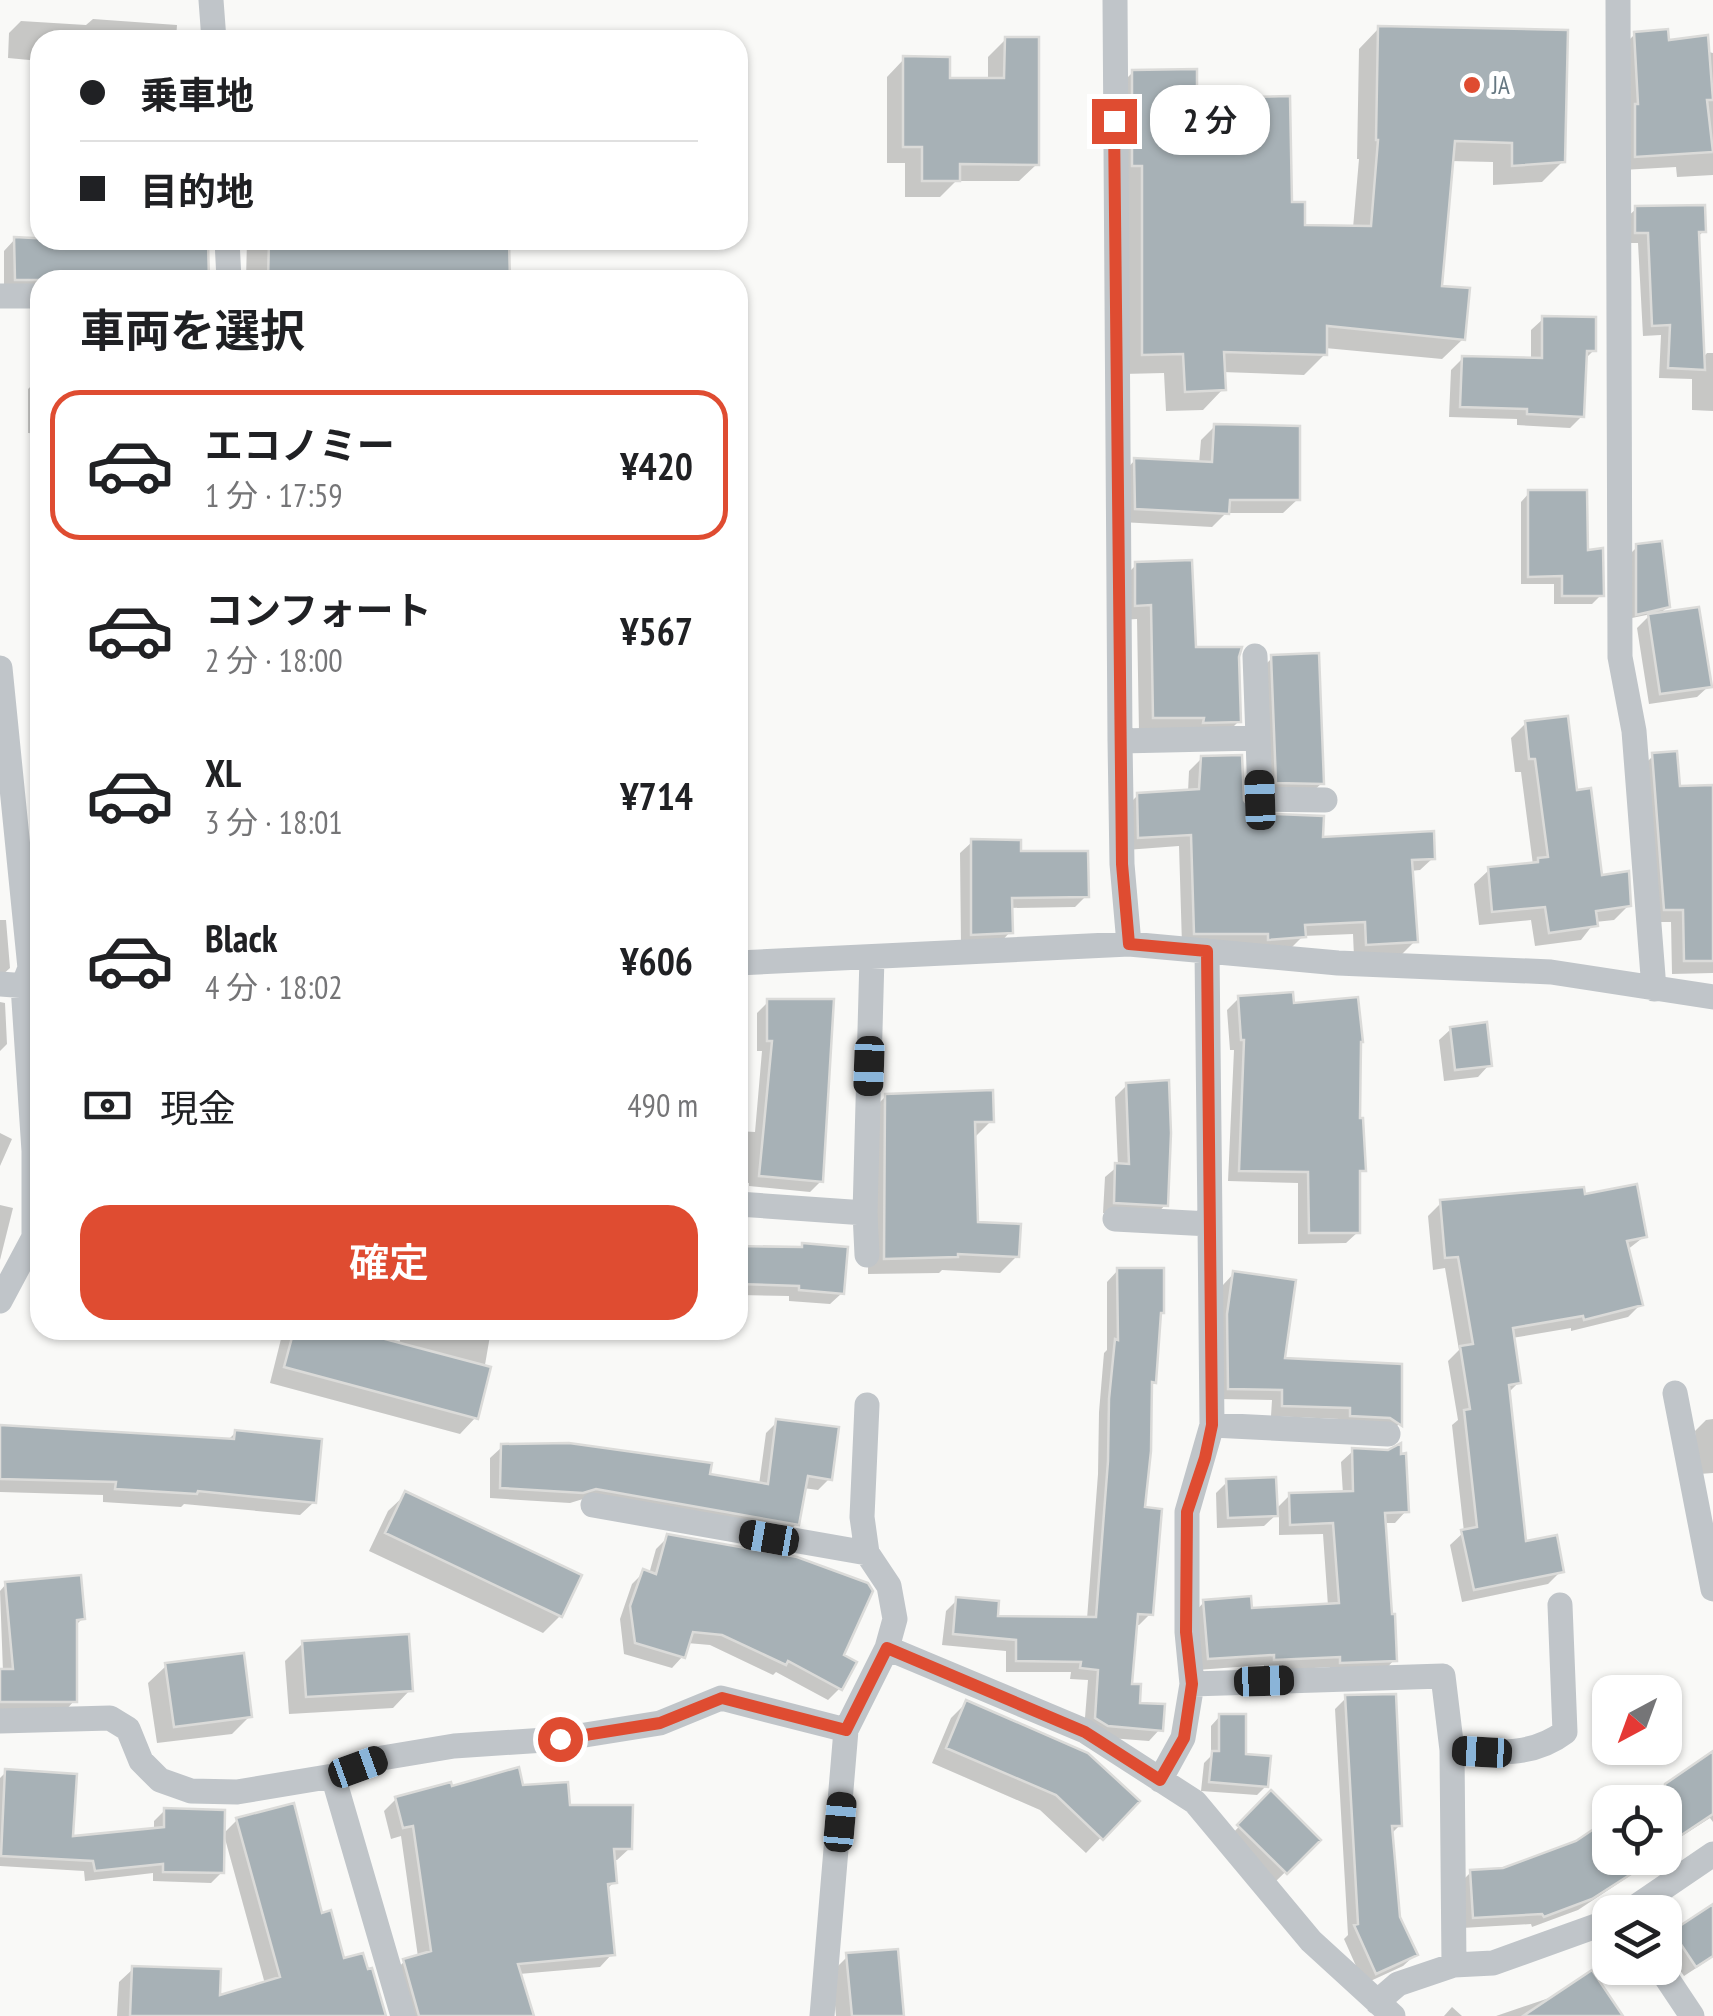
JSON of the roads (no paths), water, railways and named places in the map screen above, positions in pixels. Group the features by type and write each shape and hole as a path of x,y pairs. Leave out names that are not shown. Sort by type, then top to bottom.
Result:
{"street":[{"path":"211,0 213,30"},
{"path":"1115,0 1120,741 1122,864 1129,944"},
{"path":"1618,0 1620,657 1634,731 1654,989"},
{"path":"0,296 30,296"},
{"path":"1255,656 1260,800 1325,800"},
{"path":"0,668 30,968 21,986 30,1100"},
{"path":"1120,741 1258,738"},
{"path":"748,962 1129,944 1338,963 1551,972 1713,998"},
{"path":"1160,1780 1184,1738 1192,1684 1186,1632 1187,1512 1212,1425 1207,951"},
{"path":"867,1255 872,956"},
{"path":"748,1205 865,1213"},
{"path":"1115,1218 1210,1224"},
{"path":"0,1301 30,1245"},
{"path":"1675,1393 1704,1490 1713,1589"},
{"path":"822,2016 846,1730 887,1648 895,1619 889,1586 866,1553 862,1517 867,1405"},
{"path":"1212,1425 1388,1434"},
{"path":"593,1506 866,1553"},
{"path":"1452,1750 1514,1754 1550,1744 1566,1732 1560,1605"},
{"path":"887,1648 1085,1732 1194,1802 1311,1941 1385,2009 1398,1984 1454,1965 1493,1963 1592,1927"},
{"path":"1192,1684 1443,1676 1452,1750 1454,1965"},
{"path":"0,1721 110,1718 128,1729 142,1761 160,1780 191,1791 237,1792 333,1776 382,1758 454,1746 560,1739 660,1723 722,1698 846,1730"},
{"path":"333,1776 403,2016"},
{"path":"1653,1895 1713,1854"},
{"path":"1671,1985 1692,2016"}],"place":[{"name":"JA","path":"1472,85"}]}
